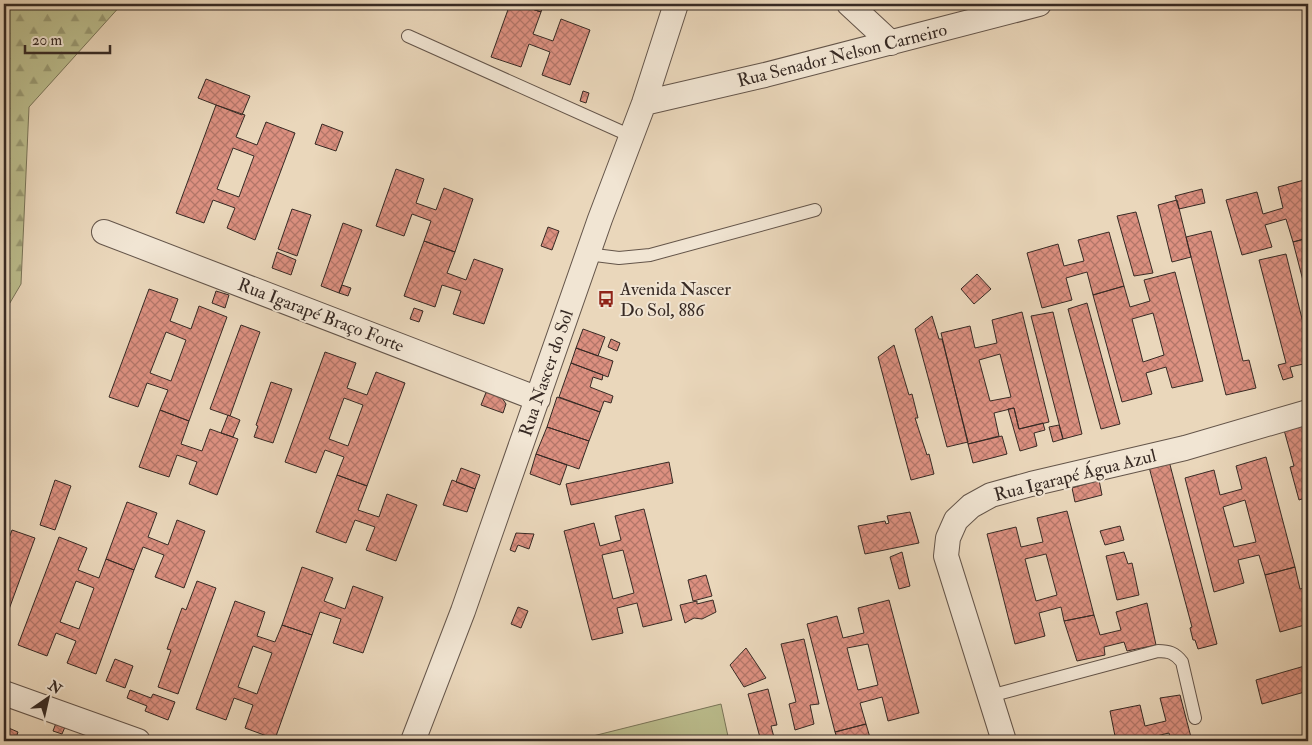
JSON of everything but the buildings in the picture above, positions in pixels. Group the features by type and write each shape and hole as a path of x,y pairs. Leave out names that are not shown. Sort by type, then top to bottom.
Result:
{"street":[{"name":"Rua Nascer do Sol","path":"413,741 463,611 588,254 644,103 676,4"},
{"path":"849,4 891,43"},
{"name":"Rua Senador Nelson Carneiro","path":"644,103 765,75 1039,4"},
{"name":"Rua Igarapé Braço Forte","path":"104,232 538,399"},
{"name":"Rua Igarapé Água Azul","path":"1004,741 946,556 948,538 956,520 971,506 991,496 1031,484 1185,448 1308,412"},
{"path":"4,692 138,741"}],"lane":[{"path":"408,36 631,136"},
{"path":"588,254 619,258 650,255 815,210"},
{"path":"990,696 1158,651 1169,651 1182,662 1195,718"}],"green space":[{"path":"4,4 122,4 29,107 21,284 4,313"},
{"path":"721,704 729,741 573,741"}],"place":[{"name":"Avenida Nascer Do Sol, 886","path":"606,299"}]}
